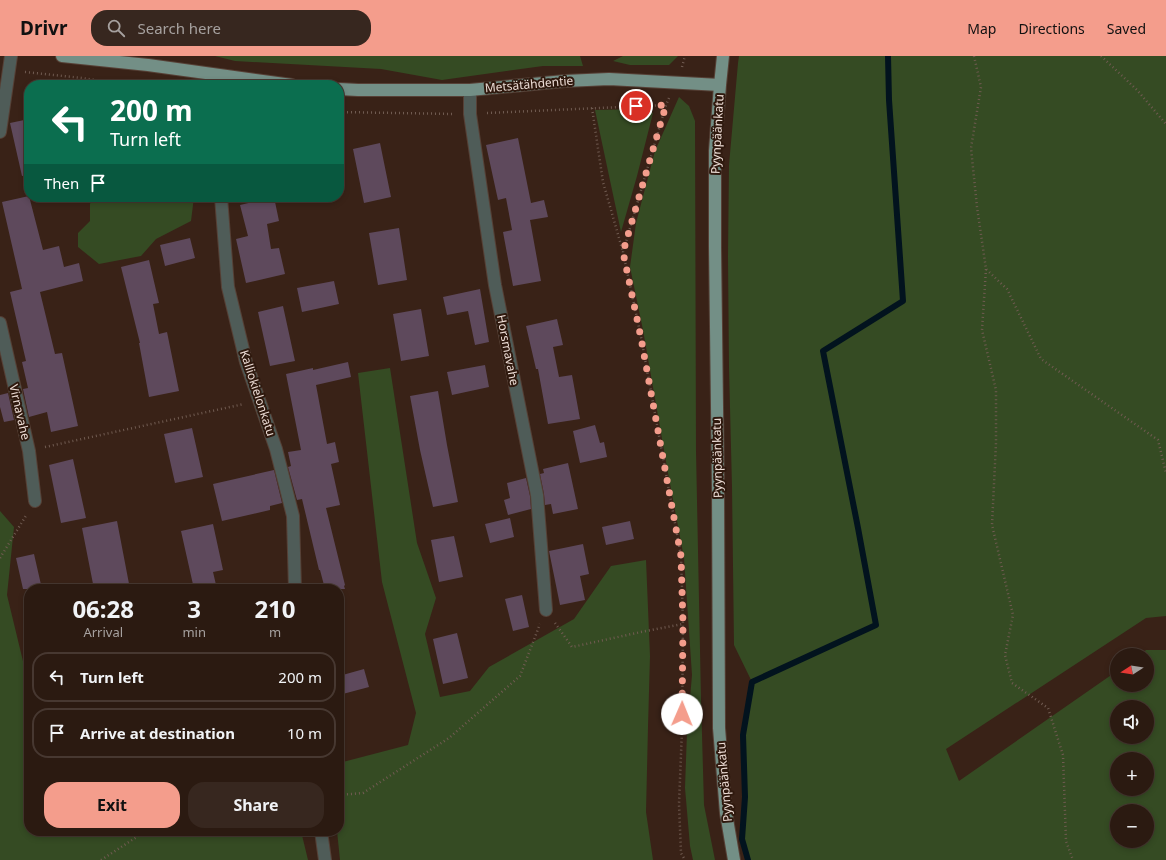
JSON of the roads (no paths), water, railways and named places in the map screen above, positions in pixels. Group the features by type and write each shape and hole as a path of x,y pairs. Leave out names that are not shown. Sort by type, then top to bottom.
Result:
{"main road":[{"path":"62,56 148,65 228,80"},
{"name":"Pyynpäänkatu","path":"723,56 715,151 719,728 726,813 734,860"},
{"name":"Metsätähdentie","path":"344,89 470,90 594,79 720,85"}],"street":[{"path":"0,132 11,56"},
{"name":"Horsmavahe","path":"470,90 470,114 495,285 537,495 546,610"},
{"name":"Kalliokielonkatu","path":"221,202 228,287 246,362 276,449 293,516 295,584"},
{"name":"Virnavahe","path":"0,324 29,451 36,501"},
{"path":"322,836 325,860"}],"waterway":[{"path":"748,860 742,839 745,797 743,735 752,682 876,625 823,351 903,301 889,100 888,56"}]}
